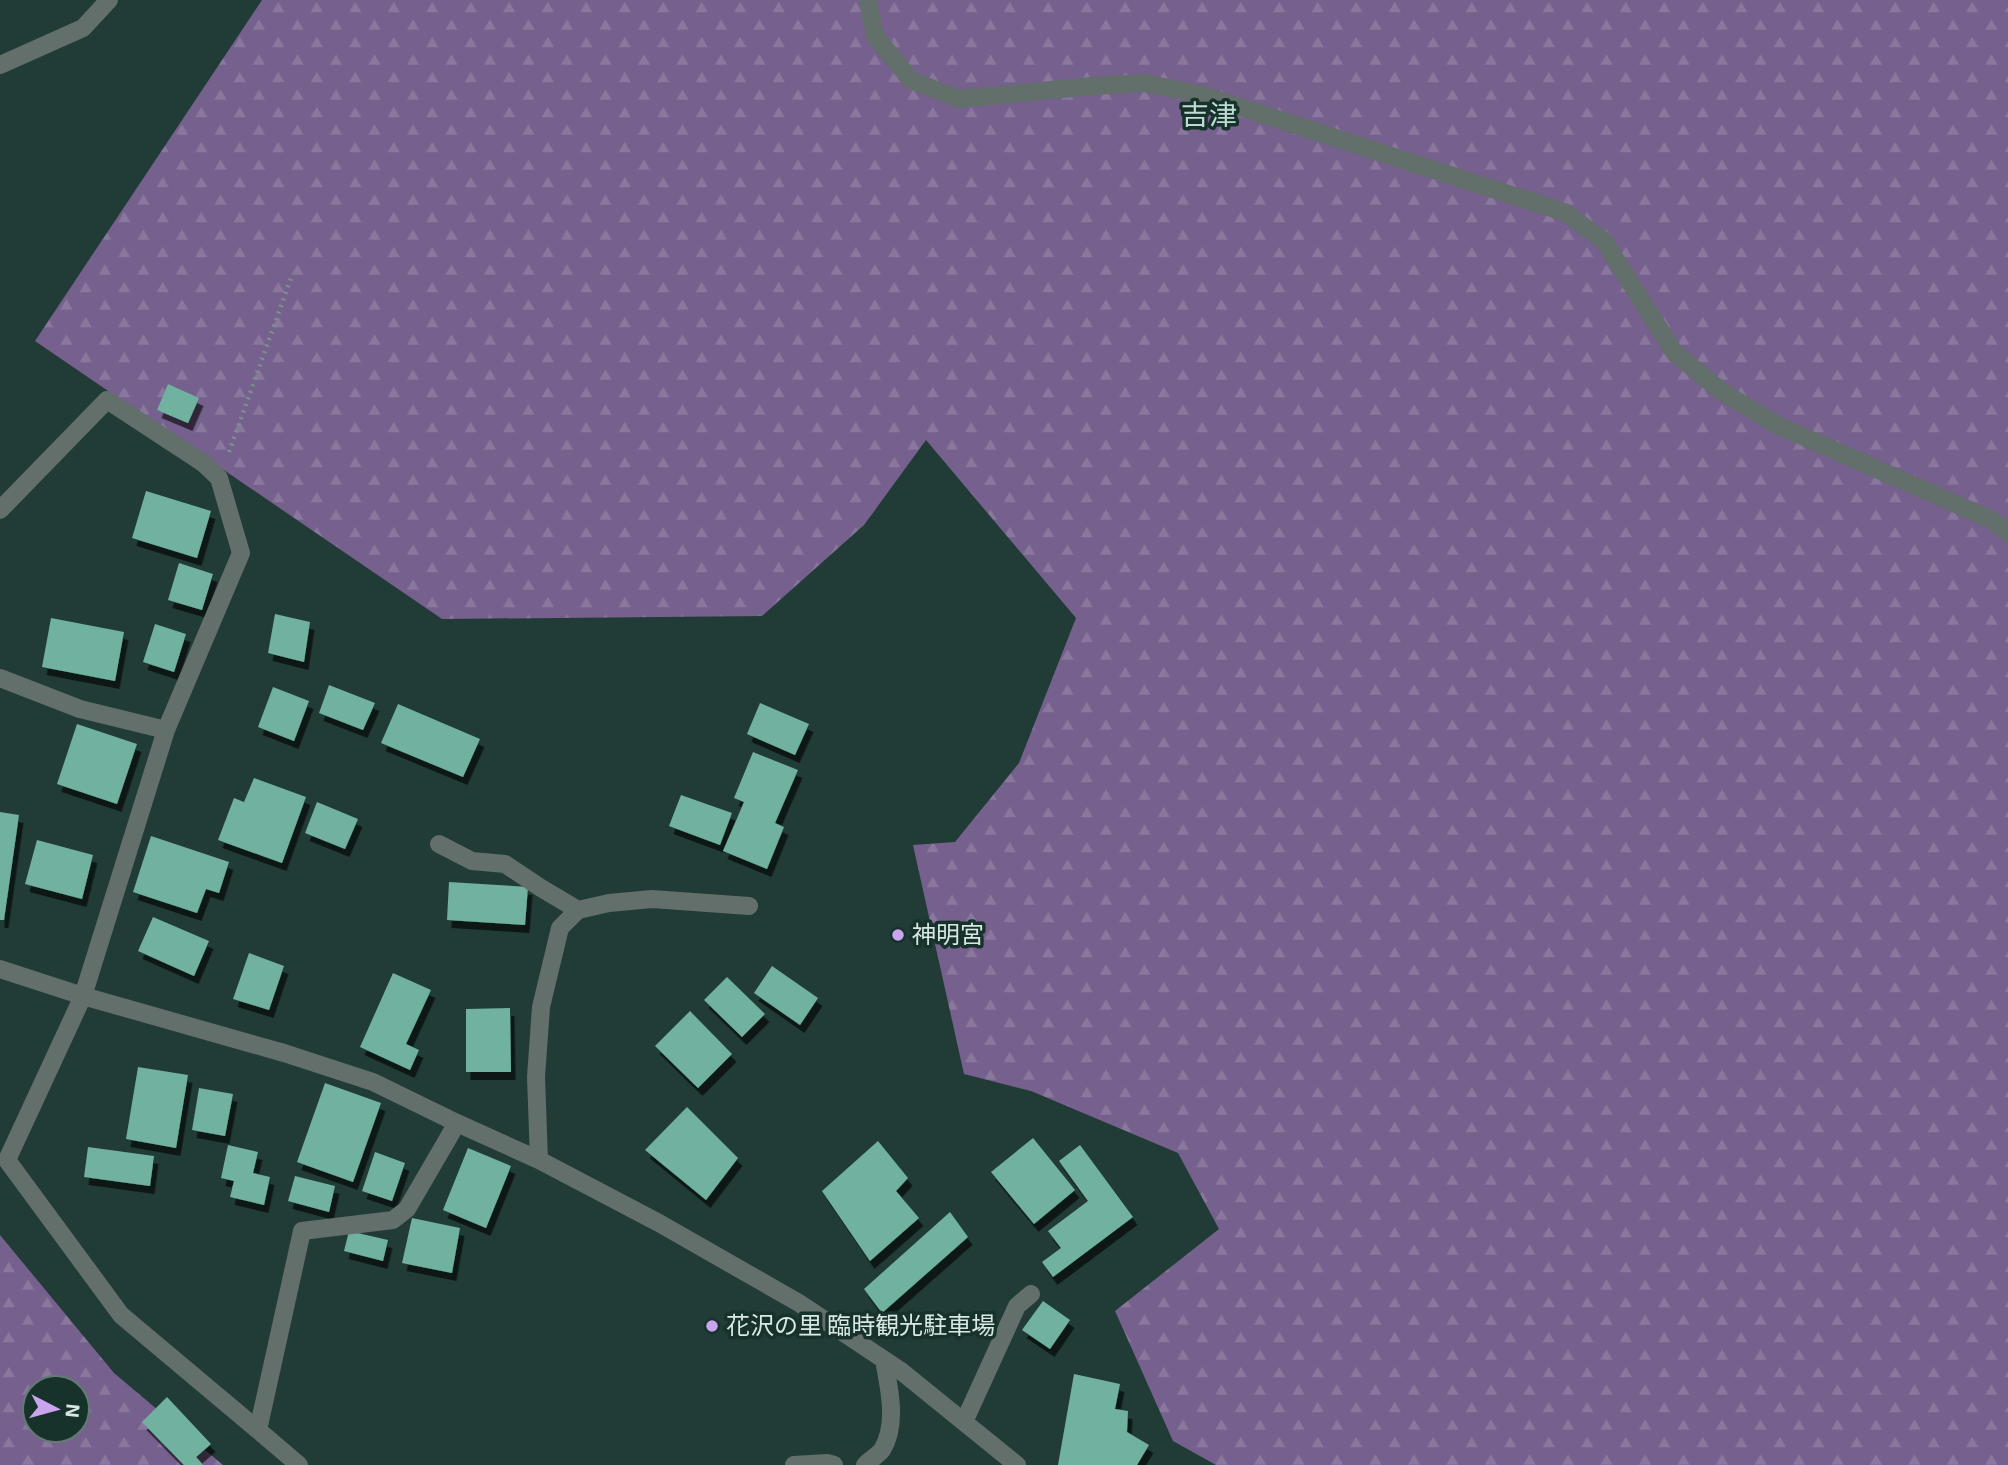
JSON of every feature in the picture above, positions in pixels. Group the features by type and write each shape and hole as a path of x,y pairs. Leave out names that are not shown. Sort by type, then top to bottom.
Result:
{"street":[{"path":"0,65 83,28 109,0"},
{"path":"867,0 875,36 911,80 958,99 1144,83 1203,95 1564,212 1604,241 1674,352 1721,391 1777,425 1992,520 2008,533"},
{"path":"0,510 107,400 203,463 219,478 241,553 166,730 83,996 7,1160 121,1315 299,1465"},
{"path":"0,678 80,709 166,730"},
{"path":"439,844 472,861 505,864 578,910"},
{"path":"539,1160 536,1077 541,1007 560,928 578,910 609,903 652,899 749,906"},
{"path":"0,969 373,1082 539,1160 659,1223 799,1303 901,1371 1017,1465"},
{"path":"258,1430 302,1231 393,1220 407,1209 457,1123"},
{"path":"964,1422 1017,1306 1031,1294"},
{"path":"865,1465 881,1451 889,1432 892,1403 884,1360"},
{"path":"794,1465 834,1465"}],"path":[{"path":"219,478 292,275"}],"green space":[{"path":"262,0 2008,0 2008,1465 1216,1465 1173,1441 1115,1311 1219,1229 1178,1153 1031,1091 964,1074 913,845 955,842 1019,763 1076,618 926,440 864,525 762,616 442,619 35,341"},
{"path":"0,1235 114,1373 223,1465 0,1465"}],"building":[{"path":"168,384 199,398 188,423 157,410"},
{"path":"146,491 211,511 197,558 132,538"},
{"path":"179,563 213,574 202,610 168,600"},
{"path":"275,614 310,622 304,662 268,653"},
{"path":"51,618 124,632 115,681 42,667"},
{"path":"155,624 186,634 174,672 143,662"},
{"path":"329,685 375,703 363,730 319,713"},
{"path":"273,687 309,701 294,741 258,727"},
{"path":"760,703 809,724 795,755 747,734"},
{"path":"398,704 480,739 463,777 381,743"},
{"path":"77,724 137,744 117,804 57,784"},
{"path":"753,752 798,770 775,823 784,827 767,869 723,851 744,802 734,798"},
{"path":"254,778 306,797 282,863 218,840 234,798 244,802"},
{"path":"681,795 732,813 720,845 669,826"},
{"path":"317,802 358,819 345,849 305,833"},
{"path":"0,812 19,815 4,920 0,920"},
{"path":"151,836 229,862 219,893 206,889 197,913 133,892"},
{"path":"37,840 93,855 82,899 25,884"},
{"path":"449,882 528,887 525,925 447,920"},
{"path":"153,917 209,941 194,976 138,951"},
{"path":"249,953 284,966 269,1010 233,999"},
{"path":"772,966 818,998 800,1025 754,993"},
{"path":"393,973 431,990 406,1044 419,1050 410,1070 360,1047"},
{"path":"727,977 765,1014 742,1037 704,1000"},
{"path":"510,1008 511,1072 466,1072 466,1009"},
{"path":"690,1011 732,1054 698,1088 655,1046"},
{"path":"138,1067 188,1075 176,1148 126,1139"},
{"path":"325,1083 381,1103 353,1182 297,1162"},
{"path":"199,1088 233,1094 225,1136 192,1130"},
{"path":"687,1107 738,1158 706,1200 645,1150"},
{"path":"1033,1138 1075,1190 1034,1224 991,1172"},
{"path":"878,1141 908,1178 896,1191 919,1218 870,1261 822,1191"},
{"path":"228,1145 258,1152 253,1173 270,1177 264,1205 230,1197 234,1181 221,1178"},
{"path":"1080,1145 1133,1217 1053,1277 1042,1262 1061,1248 1048,1231 1088,1201 1059,1161"},
{"path":"88,1147 154,1156 150,1186 84,1177"},
{"path":"468,1148 511,1166 486,1228 443,1210"},
{"path":"375,1152 405,1163 392,1201 362,1191"},
{"path":"295,1176 335,1186 329,1212 288,1201"},
{"path":"950,1212 968,1237 882,1313 864,1289"},
{"path":"412,1218 460,1228 452,1273 402,1263"},
{"path":"349,1231 388,1240 383,1261 344,1251"},
{"path":"1043,1301 1070,1320 1050,1349 1022,1330"},
{"path":"1074,1374 1120,1384 1115,1409 1128,1411 1127,1432 1149,1445 1137,1465 1058,1465"},
{"path":"167,1397 211,1444 196,1457 203,1465 184,1465 142,1422"}],"place":[{"name":"神明宮","path":"898,935"},
{"name":"花沢の里 臨時観光駐車場","path":"712,1326"}],"district":[{"name":"吉津","path":"1209,115"}]}
